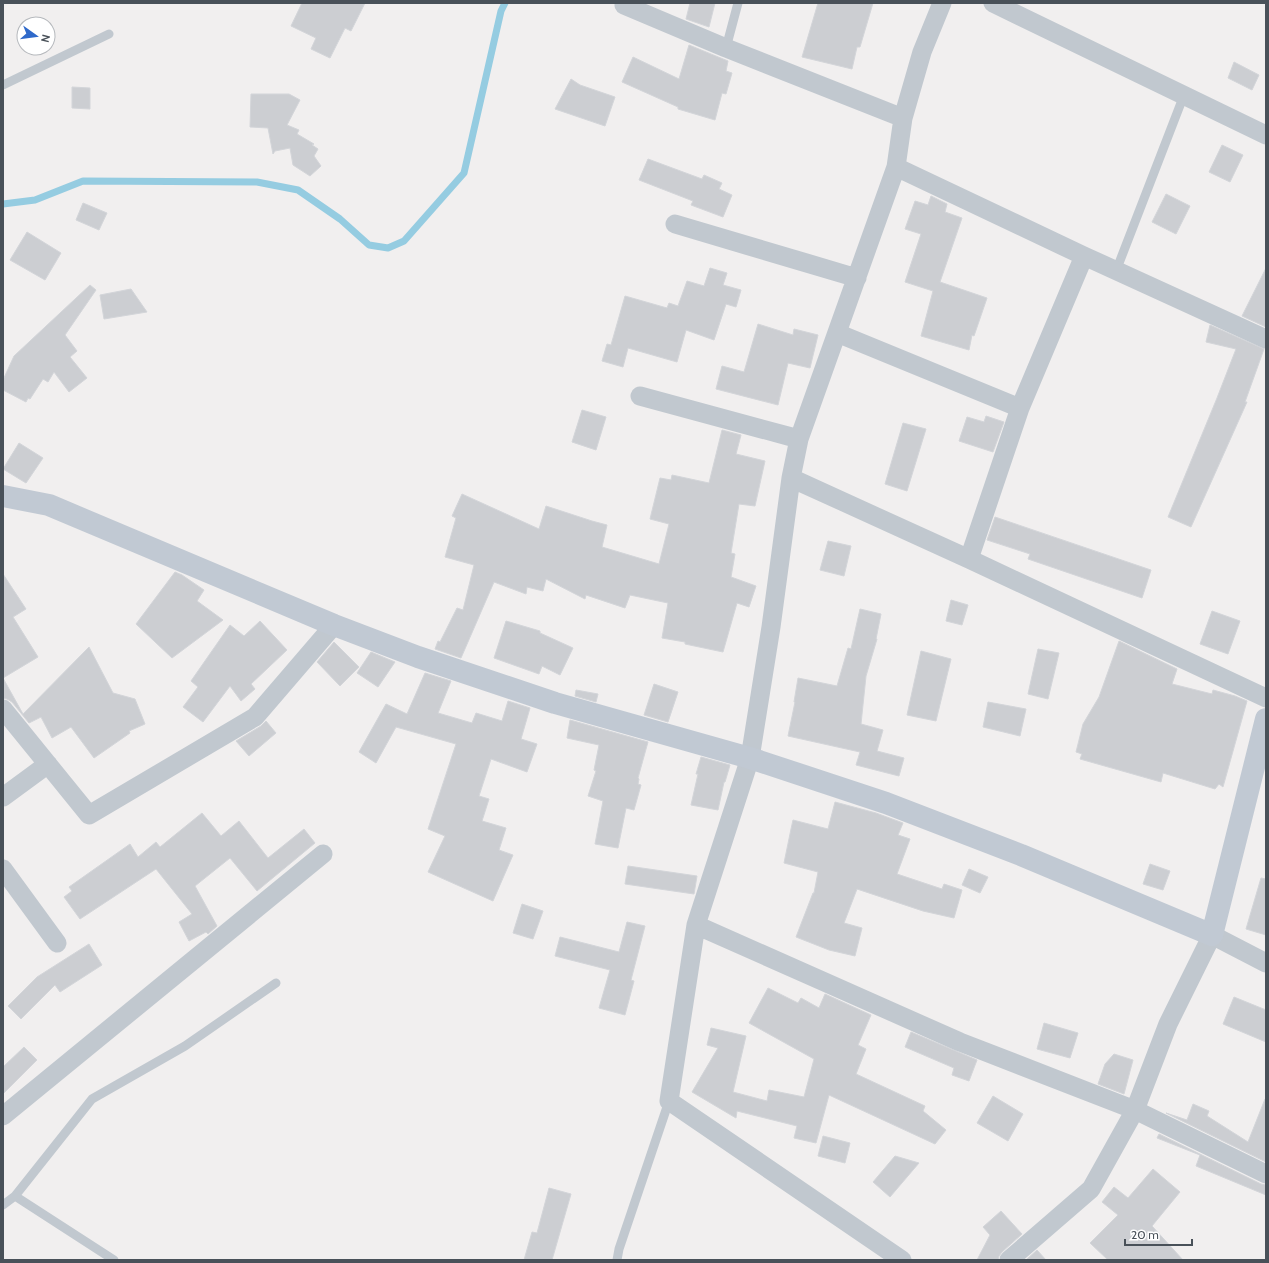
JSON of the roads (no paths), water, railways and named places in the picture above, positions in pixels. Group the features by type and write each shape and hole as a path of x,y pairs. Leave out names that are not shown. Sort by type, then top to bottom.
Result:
{"street":[{"path":"902,1260 669,1101 696,924 750,758 771,627 791,478 799,439 896,167 903,118 922,52 942,3"},
{"path":"993,3 1266,135"},
{"path":"624,5 726,48 903,118"},
{"path":"896,167 1116,271 1266,339"},
{"path":"674,224 857,278"},
{"path":"969,559 1020,408 1084,256"},
{"path":"837,333 1020,408"},
{"path":"640,396 799,439"},
{"path":"791,478 969,559 1266,698"},
{"path":"3,496 49,504 334,625 418,657 555,703 750,758 886,803 1021,855 1212,934 1266,963"},
{"path":"3,709 89,815 255,717 334,625"},
{"path":"1009,1260 1091,1189 1136,1110 1168,1024 1212,934 1266,719"},
{"path":"3,797 48,764"},
{"path":"3,1116 323,854"},
{"path":"3,869 57,943"},
{"path":"696,924 960,1042 1136,1110 1266,1174"}],"lane":[{"path":"726,48 738,3"},
{"path":"3,85 109,34"},
{"path":"1116,271 1184,95"},
{"path":"3,1205 15,1196 92,1099 185,1046 276,983"},
{"path":"617,1260 619,1249 669,1101"},
{"path":"15,1196 114,1260"}],"waterway":[{"path":"3,204 35,200 83,181 257,182 298,190 340,219 369,245 388,248 404,241 464,173 501,11 505,3"}]}
